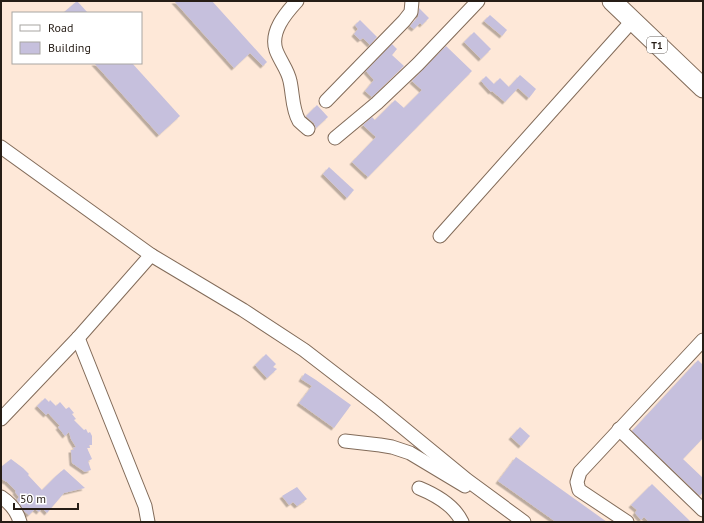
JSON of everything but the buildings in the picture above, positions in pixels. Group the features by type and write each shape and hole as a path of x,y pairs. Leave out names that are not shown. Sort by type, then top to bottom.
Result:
{"highway":[{"name":"T1","path":"612,1 703,88"}],"lane":[{"path":"297,1 279,24 275,39 276,50 290,80 294,109 300,121 308,129"},
{"path":"326,101 404,21 411,12 412,1"},
{"path":"335,138 403,79 478,1"},
{"path":"440,236 632,21"},
{"path":"1,147 151,255 243,310 304,350 378,407 445,462 524,522"},
{"path":"3,413 78,338 151,255"},
{"path":"78,338 145,506 148,522"},
{"path":"627,522 579,490 577,482 580,472 619,429 701,347"},
{"path":"619,429 703,510"},
{"path":"345,441 392,447 410,453 470,489 496,501"},
{"path":"419,488 437,496 445,502 457,513 462,522"},
{"path":"1,496 14,509 20,522"}]}
